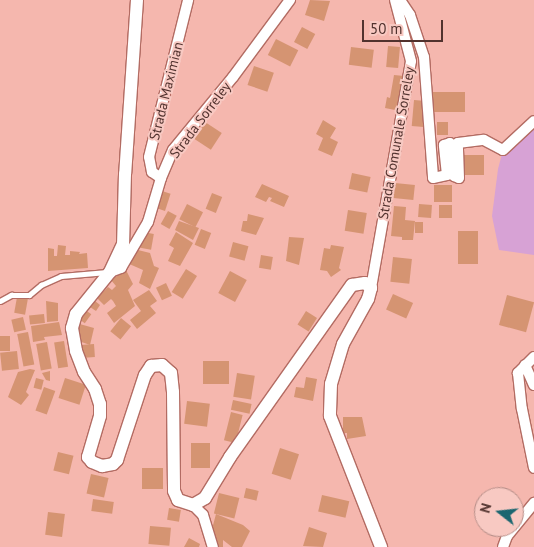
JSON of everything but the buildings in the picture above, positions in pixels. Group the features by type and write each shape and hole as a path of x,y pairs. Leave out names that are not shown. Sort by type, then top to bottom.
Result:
{"street":[{"path":"137,0 125,174 125,228 123,244 110,272 76,314 72,328 76,352 84,372 95,389 100,404 100,416 88,456 92,462 102,466 112,464 117,460 145,375 150,366 162,365 171,373 173,392 174,491 178,500 193,505 203,515 213,547"},
{"name":"Strada Maximian","path":"161,178 152,172 149,156 188,0"},
{"name":"Strada Sorreley","path":"110,272 121,268 148,222 161,178 173,150 233,77 290,0"},
{"name":"Strada Comunale Sorreley","path":"371,288 411,61 396,0"},
{"path":"400,0 410,15 424,57 433,178 447,175 444,145 450,143 454,176 459,178 458,143 484,140 503,150 534,121"},
{"path":"193,505 205,498 230,457 352,285 365,283 371,288 368,299 342,344 331,384 330,416 382,547"},
{"path":"534,356 518,373 522,409 534,468"},
{"path":"525,365 534,386"},
{"path":"503,547 507,536 534,503"}],"lane":[{"path":"0,301 10,295 29,294 41,285 60,276 110,272"}],"shaded area":[{"path":"534,118 534,255 499,250 492,216 498,169 503,150"}]}
